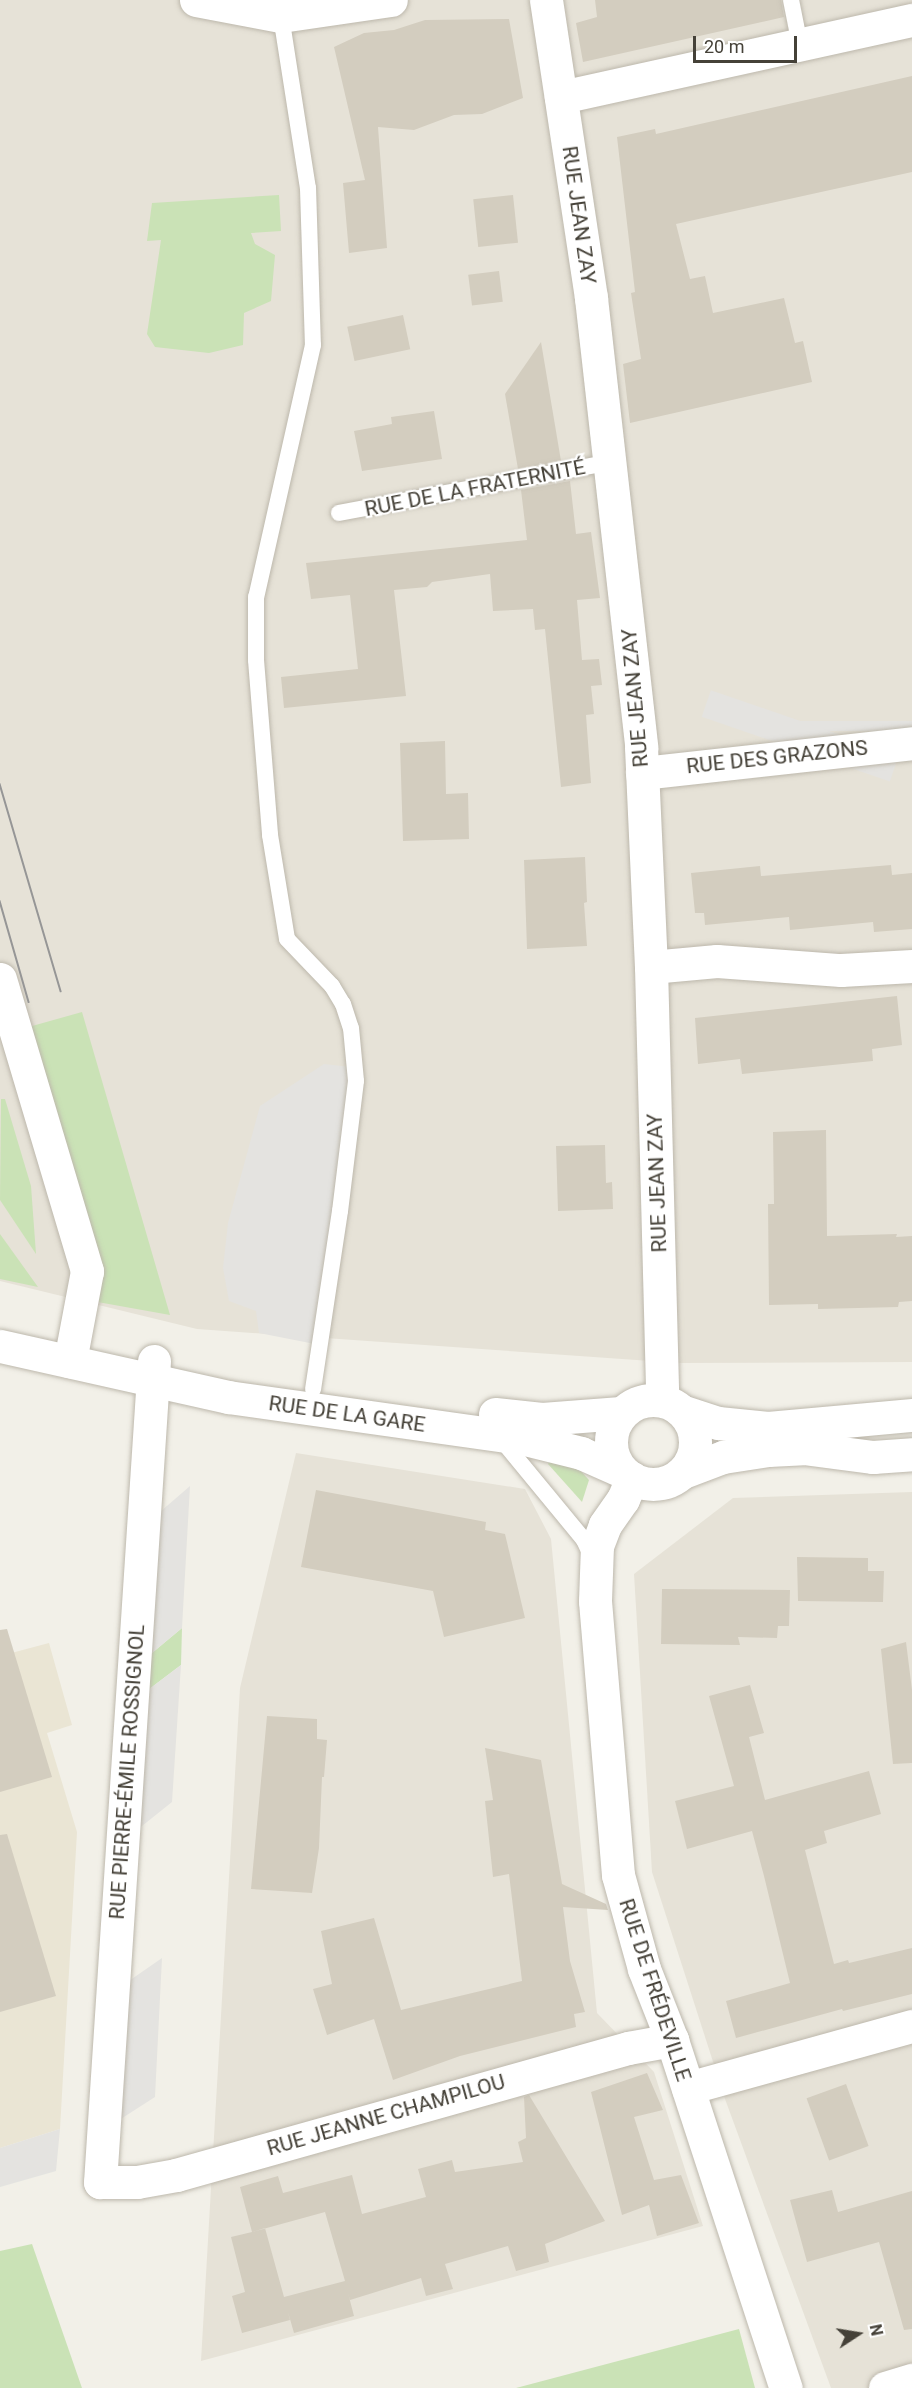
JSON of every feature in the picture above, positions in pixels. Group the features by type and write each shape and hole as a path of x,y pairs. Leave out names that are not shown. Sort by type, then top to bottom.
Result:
{"street":[{"path":"196,0 281,16 391,0"},
{"name":"RUE JEAN ZAY","path":"546,0 591,298 611,462 642,773 673,1406"},
{"path":"561,98 912,20"},
{"name":"RUE DES GRAZONS","path":"642,773 912,743"},
{"path":"651,967 717,962 841,970 912,966"},
{"path":"0,979 87,1271 72,1353"},
{"name":"RUE DE LA GARE","path":"0,1328 72,1353"},
{"name":"RUE DE LA GARE","path":"0,1346 72,1353 152,1370 239,1379 528,1418 621,1413"},
{"name":"RUE DE LA GARE","path":"152,1370 228,1397 497,1435 581,1453 627,1474"},
{"name":"RUE PIERRE-ÉMILE ROSSIGNOL","path":"100,2182 152,1370"},
{"path":"673,1406 692,1422 695,1441 692,1461 672,1480 659,1484 644,1483 627,1474 613,1454 611,1436 621,1413 640,1401 673,1406 718,1423 768,1428 912,1415"},
{"path":"683,1472 723,1457 768,1450 803,1448 873,1457 912,1454"},
{"name":"RUE DE FRÉDEVILLE","path":"627,1474 623,1499 597,1546 596,1572 597,1635 618,1875 644,1969 672,2040 786,2388"},
{"path":"688,2088 912,2026"},
{"name":"RUE JEANNE CHAMPILOU","path":"100,2182 136,2181 176,2175 628,2048 672,2040"},
{"path":"885,2388 912,2380"}],"lane":[{"path":"791,0 800,45"},
{"path":"281,16 308,189 313,345 256,597 259,706 270,835 287,939 332,986 343,1004 351,1028 356,1081 340,1211 313,1389"},
{"name":"RUE DE LA FRATERNITÉ","path":"339,513 611,462"},
{"path":"497,1435 584,1540 596,1572"}],"shaded area":[{"path":"0,0 912,0 912,1362 679,1363 197,1329 0,1281"},
{"path":"711,690 899,755 890,781 702,717"},
{"path":"769,721 912,721 912,731 769,731"},
{"path":"324,1064 360,1068 349,1210 325,1346 259,1333 256,1311 229,1301 223,1268 228,1223 260,1106"},
{"path":"296,1453 525,1489 551,1539 597,2013 654,2072 703,2226 201,2361 240,1688"},
{"path":"190,1486 182,1628 146,1658 153,1518"},
{"path":"912,1492 912,2388 831,2388 725,2099 652,1872 634,1574 733,1498"},
{"path":"49,1643 72,1725 47,1733 77,1832 60,2129 0,2148 0,1656"},
{"path":"181,1665 172,1802 137,1830 144,1693"},
{"path":"162,1958 155,2097 116,2122 126,1983"},
{"path":"60,2129 56,2171 0,2187 0,2148"}],"green space":[{"path":"279,195 281,231 251,233 255,244 275,255 271,301 244,313 243,345 209,353 155,347 147,334 161,240 147,241 152,203"},
{"path":"82,1012 170,1315 92,1301 25,1028"},
{"path":"1,1099 5,1099 31,1186 36,1254 0,1200"},
{"path":"0,1234 38,1287 0,1279"},
{"path":"550,1460 578,1468 589,1480 582,1502 548,1464"},
{"path":"182,1628 181,1665 144,1693 146,1658"},
{"path":"32,2244 82,2388 0,2388 0,2251"},
{"path":"739,2329 755,2388 516,2388"}],"building":[{"path":"595,0 781,0 784,17 583,62 576,23 597,17"},
{"path":"509,19 523,98 482,114 454,115 414,130 378,127 387,248 349,253 343,183 365,180 334,47 364,33 394,30 425,20"},
{"path":"912,76 912,172 676,224 690,279 705,276 713,313 784,298 795,343 803,341 812,382 630,423 623,364 641,359 631,293 635,292 617,137 655,129 656,134"},
{"path":"513,195 518,243 478,247 473,199"},
{"path":"499,271 503,302 472,306 468,275"},
{"path":"403,315 410,349 355,361 347,327"},
{"path":"541,342 561,461 518,469 505,394"},
{"path":"434,411 442,459 362,471 354,431 392,424 391,417"},
{"path":"570,481 576,534 591,532 600,598 577,600 582,660 599,659 602,685 591,686 594,714 586,715 591,783 561,787 545,629 535,630 533,609 493,611 490,574 432,582 427,587 394,590 406,696 284,708 281,677 358,669 350,595 311,599 306,563 527,540 521,490"},
{"path":"445,741 446,794 468,793 469,839 403,841 400,743"},
{"path":"585,857 587,902 584,903 587,946 527,949 524,860"},
{"path":"891,865 892,875 912,873 912,929 874,932 873,922 790,930 789,917 705,925 704,913 695,913 691,873 760,866 761,876"},
{"path":"897,996 902,1045 872,1049 873,1061 742,1074 740,1059 698,1064 695,1018"},
{"path":"826,1130 827,1236 897,1234 896,1237 912,1236 912,1301 899,1302 898,1307 818,1309 818,1304 769,1305 768,1204 774,1204 773,1132"},
{"path":"605,1145 606,1183 612,1182 613,1209 558,1211 556,1146"},
{"path":"316,1490 486,1522 485,1530 505,1534 525,1618 444,1637 433,1591 301,1567"},
{"path":"797,1557 868,1558 868,1571 884,1571 883,1602 798,1601"},
{"path":"662,1589 790,1590 789,1626 778,1626 777,1638 738,1637 740,1645 661,1644"},
{"path":"7,1629 52,1777 0,1792 0,1630"},
{"path":"906,1642 912,1690 912,1763 893,1764 881,1649"},
{"path":"750,1685 764,1733 749,1737 765,1800 869,1771 881,1814 824,1831 827,1843 805,1850 834,1964 848,1960 849,1963 912,1948 912,1994 843,2011 842,2009 736,2038 726,2001 790,1983 764,1876 752,1831 687,1849 675,1801 734,1786 709,1696"},
{"path":"267,1716 317,1719 317,1739 327,1740 324,1777 322,1777 319,1848 312,1893 251,1889"},
{"path":"485,1748 541,1760 562,1884 606,1904 608,1910 563,1907 570,1961 585,2012 574,2014 576,2027 460,2056 393,2080 374,2019 327,2035 313,1989 332,1984 321,1931 374,1918 401,2010 522,1981 509,1874 493,1877 485,1801 493,1800"},
{"path":"7,1834 56,1996 0,2012 0,1835"},
{"path":"647,2073 663,2110 634,2117 654,2180 681,2175 699,2223 657,2236 649,2205 622,2215 591,2092"},
{"path":"846,2084 869,2146 829,2160 807,2098"},
{"path":"529,2095 605,2221 545,2244 549,2262 516,2271 508,2246 445,2264 453,2289 426,2296 421,2278 350,2300 348,2293 354,2316 294,2333 288,2312 290,2320 242,2333 232,2296 245,2292 231,2237 252,2232 240,2187 278,2176 283,2193 352,2175 362,2214 426,2197 418,2169 452,2160 455,2172 523,2162 518,2142 526,2138 524,2097","holes":["325,2212 345,2281 284,2297 265,2228"]},
{"path":"832,2190 838,2212 912,2191 912,2329 904,2330 879,2242 807,2262 790,2200"}],"tram line":[{"path":"0,784 61,991"},
{"path":"0,901 29,1002"}]}
